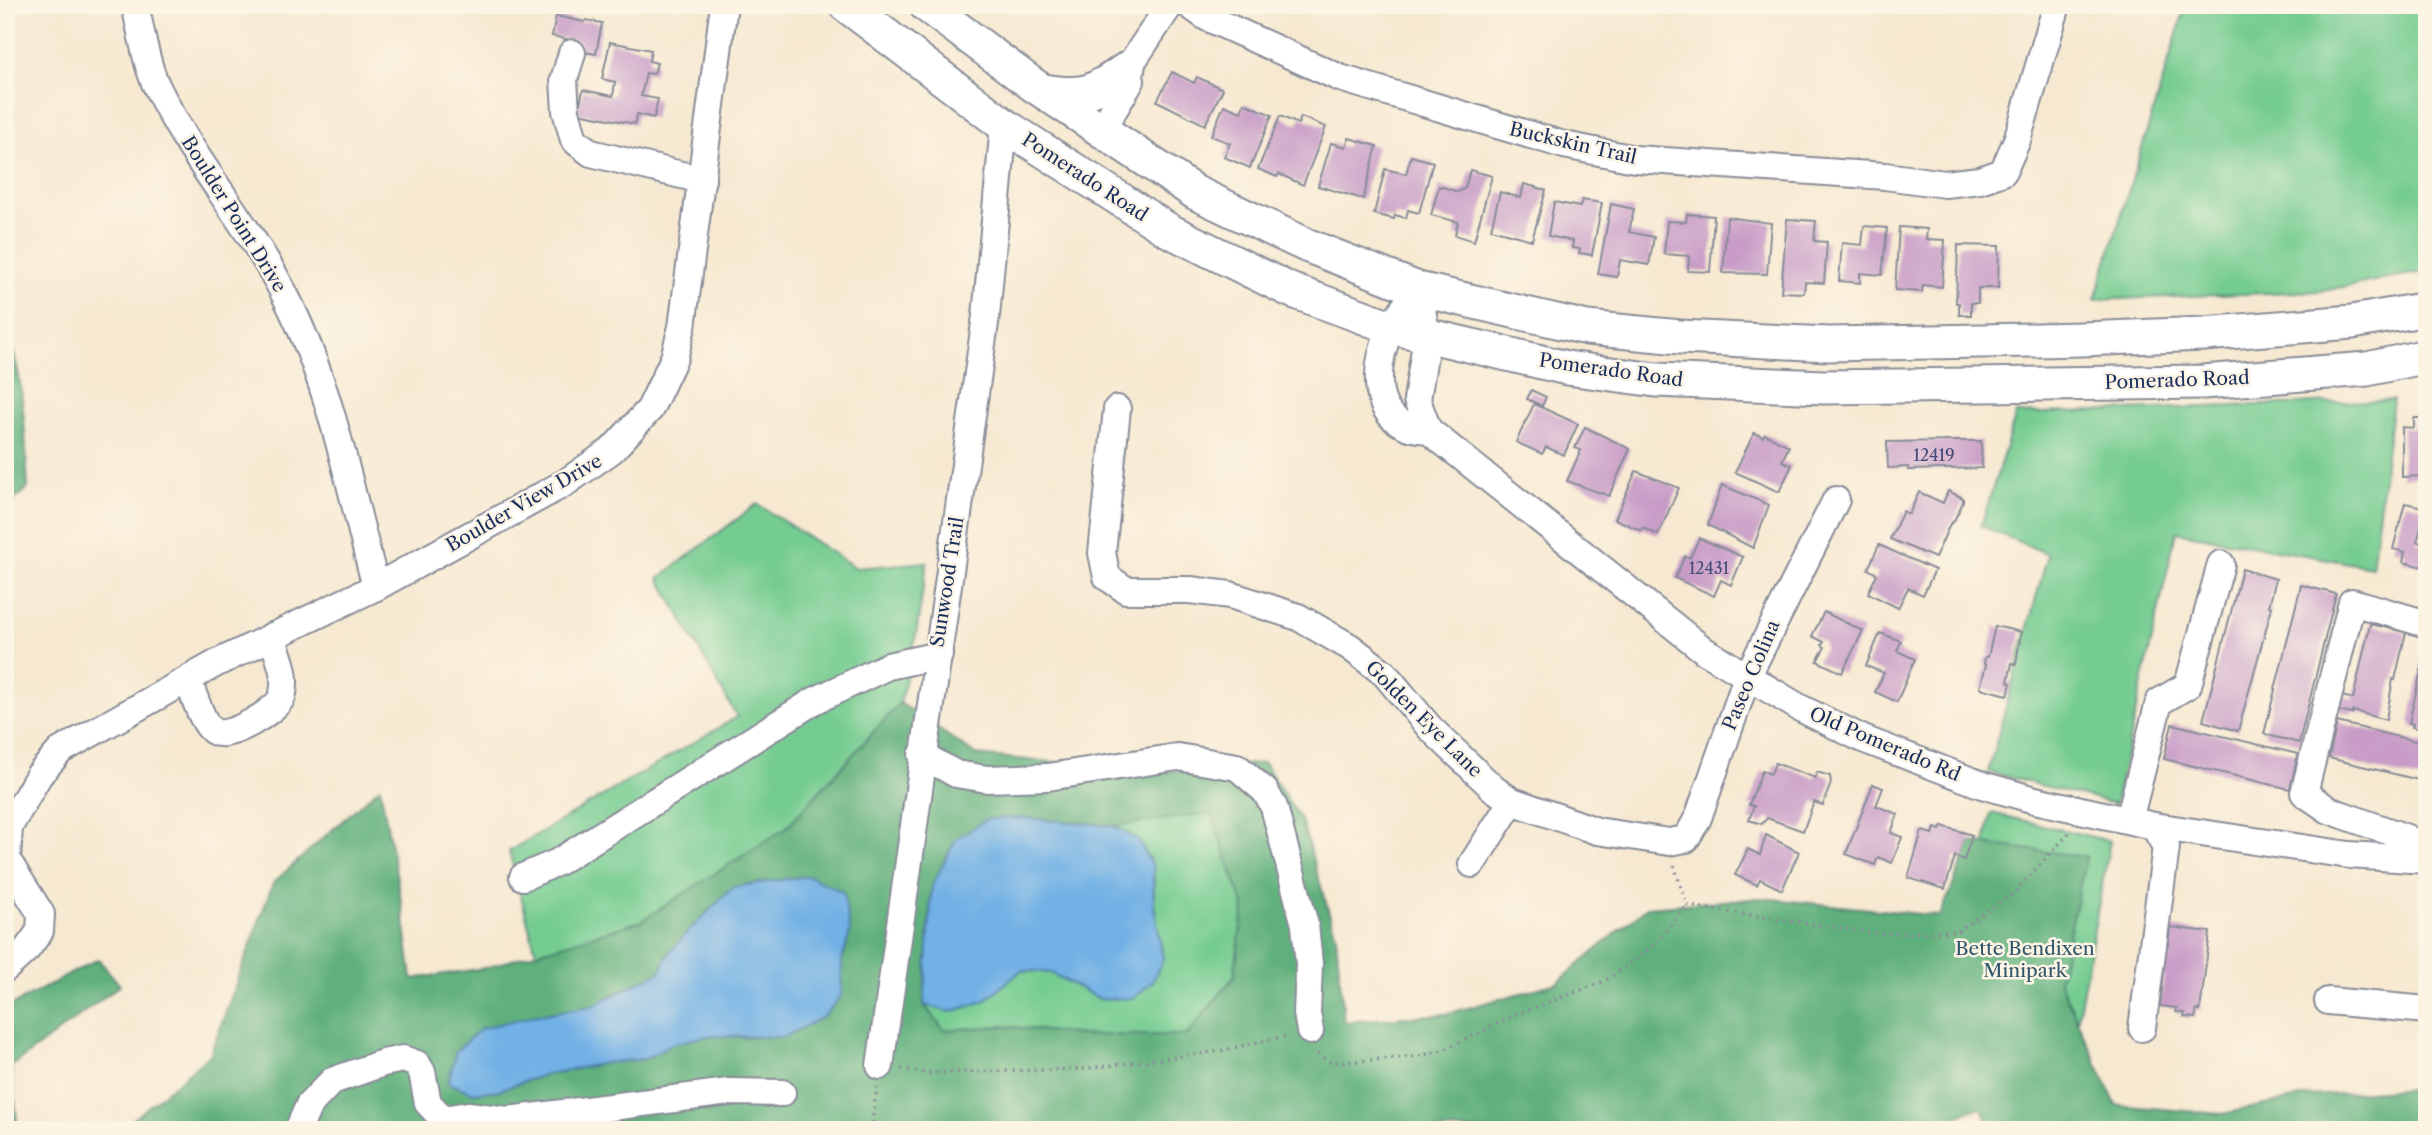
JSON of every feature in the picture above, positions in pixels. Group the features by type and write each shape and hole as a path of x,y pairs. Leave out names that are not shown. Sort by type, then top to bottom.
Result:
{"main road":[{"name":"Pomerado Road","path":"846,5 1004,125 1168,230 1290,290 1391,327 1427,337 1567,368 1644,378 1824,387 2203,382 2367,369 2427,356"},
{"name":"Pomerado Road","path":"926,5 1041,91 1196,193 1306,245 1418,289 1587,328 1681,337 1829,344 2204,334 2352,322 2427,309"},
{"path":"1041,91 1085,94 1128,68"},
{"path":"1004,125 1034,126 1062,143 1101,131"}],"street":[{"name":"Boulder Point Drive","path":"135,5 155,85 194,155 256,244 287,299 321,379 376,587"},
{"name":"Boulder View Drive","path":"5,969 27,949 40,931 41,914 7,860 9,827 39,775 60,751 275,634 376,587 565,483 612,450 650,409 674,358 682,327 724,5"},
{"path":"1101,131 1131,81 1128,68 1170,5"},
{"name":"Buckskin Trail","path":"1189,5 1206,17 1340,78 1564,145 1635,159 1885,176 1945,184 1980,180 2003,172 2017,140 2057,5"},
{"path":"572,53 564,80 566,111 574,140 591,153 702,180"},
{"name":"Sunwood Trail","path":"523,877 558,862 814,701 888,666 939,655 988,301 1004,125"},
{"path":"1418,289 1427,337 1417,400 1428,430"},
{"name":"Old Pomerado Rd","path":"1418,289 1391,327 1381,353 1380,396 1390,415 1406,426 1428,430 1705,651 1747,677 1832,725 1950,773 2035,800 2141,823 2349,855 2419,860"},
{"name":"Golden Eye Lane","path":"1117,409 1102,553 1107,577 1126,590 1190,590 1242,597 1298,617 1321,629 1384,673 1430,728 1494,789 1512,801 1597,831 1669,842"},
{"name":"Paseo Colina","path":"1669,842 1686,839 1698,818 1747,677 1836,500"},
{"path":"2142,1028 2166,847 2141,823 2159,702 2188,685 2221,564"},
{"path":"2419,860 2407,838 2329,810 2304,793 2352,602 2427,624"},
{"path":"188,680 207,725 215,733 237,731 275,706 281,698 284,680 275,634"},
{"path":"880,1066 922,755 939,655"},
{"path":"922,755 956,774 987,779 1048,777 1178,757 1237,767 1265,791 1274,807 1305,925 1309,964 1307,1013 1310,1031"},
{"path":"1472,864 1512,801"},
{"path":"2328,1001 2427,1010"},
{"path":"298,1130 309,1105 332,1081 403,1059 417,1064 422,1072 428,1103 443,1119 468,1115 508,1120 729,1092 782,1093"}],"path":[{"path":"1687,906 1881,934 1958,931 2015,892 2089,811"},
{"path":"1669,842 1687,906"},
{"path":"871,1130 880,1066 926,1073 1083,1069 1220,1051 1310,1031 1312,1045 1318,1057 1331,1063 1420,1056 1443,1050 1515,1014 1605,981 1651,948 1687,906"}],"green space":[{"path":"2186,5 2427,5 2427,271 2322,291 2095,300"},
{"path":"5,328 17,365 20,385 28,488 5,508"},
{"path":"2393,400 2372,567 2176,532 2115,804 1988,772 2048,554 1981,526 2016,414"},
{"path":"757,504 856,568 927,562 916,635 900,703 786,828 641,922 536,953 509,851 737,717 659,578"},
{"path":"900,703 976,755 1160,772 1264,763 1301,820 1336,936 1344,1022 1446,1014 1557,983 1647,907 1761,898 1940,916 1971,842 2086,857 2059,981 2116,1105 2222,1114 2308,1096 2427,1088 2427,1130 1994,1130 1980,1107 1920,1130 120,1130 210,1055 273,883 380,787 403,911 412,979 485,968 641,921 786,828","holes":["1211,813 1244,906 1234,977 1187,1035 1080,1035 1003,1026 944,1030 924,1005 932,886 987,819 1025,818 1114,826","808,876 850,932 842,960 841,996 784,1037 708,1036 671,1044 645,1059 605,1063 544,1075 498,1090 474,1093 532,1016 592,1006 660,972 670,952 733,887"]},
{"path":"1211,812 1244,907 1234,977 1187,1035 1080,1035 1003,1026 944,1030 924,1005 951,1012 984,1001 1022,970 1051,973 1100,999 1163,959 1154,905 1153,867 1138,840 1114,826"},
{"name":"Bette Bendixen Minipark","path":"1991,813 2110,841 2071,1056 1952,1008"},
{"path":"98,959 120,985 11,1067 18,1130 5,1130 5,1009"}],"water":[{"path":"1025,818 1114,826 1138,840 1153,867 1154,905 1163,959 1152,982 1134,998 1100,999 1051,973 1022,970 984,1001 951,1012 924,1005 932,886 956,839 987,819"},
{"path":"808,876 843,892 850,932 842,960 841,996 823,1017 784,1037 707,1036 671,1044 645,1059 605,1063 544,1075 498,1090 474,1093 448,1083 456,1051 482,1028 592,1006 660,972 670,952 733,887"}],"building":[{"path":"556,16 602,23 596,54 578,51 580,42 552,36"},
{"path":"610,42 651,50 649,61 657,63 654,74 646,73 641,96 658,99 654,118 637,114 635,124 578,113 583,90 613,96 615,82 602,79"},
{"path":"1172,72 1194,83 1197,77 1223,89 1205,125 1157,101"},
{"path":"1244,103 1272,115 1250,168 1224,157 1230,143 1211,136 1224,105 1241,112"},
{"path":"1280,116 1298,124 1301,117 1326,127 1303,185 1279,174 1277,177 1258,169"},
{"path":"1349,138 1377,146 1363,199 1318,186 1331,143 1346,147"},
{"path":"1411,156 1433,162 1419,213 1408,210 1406,218 1395,215 1394,219 1374,214 1385,169 1406,174"},
{"path":"1470,170 1492,176 1474,241 1455,235 1458,222 1431,215 1439,186 1458,192 1465,188"},
{"path":"1524,184 1546,190 1532,240 1491,229 1500,192 1521,198"},
{"path":"1582,200 1602,203 1592,255 1579,253 1580,249 1572,248 1573,241 1548,236 1554,202 1580,207"},
{"path":"1611,204 1634,209 1629,232 1654,237 1649,265 1620,260 1617,277 1598,274"},
{"path":"1687,214 1714,216 1710,272 1688,271 1689,256 1664,254 1667,221 1686,222"},
{"path":"1727,217 1771,223 1767,274 1723,273"},
{"path":"1787,219 1816,221 1814,241 1827,242 1824,283 1805,282 1804,293 1781,292"},
{"path":"1864,226 1887,228 1882,275 1860,273 1860,283 1839,281 1842,243 1862,245"},
{"path":"1899,227 1927,229 1926,239 1945,240 1942,287 1923,285 1922,292 1895,290"},
{"path":"1958,245 1999,246 1998,288 1978,288 1978,303 1971,303 1971,315 1959,315 1959,303 1956,303"},
{"path":"1531,390 1546,397 1542,406 1527,399"},
{"path":"1534,404 1578,424 1564,455 1546,447 1542,454 1516,442"},
{"path":"2414,418 2427,418 2427,441 2422,441 2425,476 2402,477 2402,427 2414,428"},
{"path":"1585,427 1630,449 1609,496 1567,481 1581,450 1575,448"},
{"path":"1754,433 1763,437 1765,434 1789,446 1782,461 1792,465 1779,492 1735,472"},
{"path":"1981,441 1982,468 1888,468 1887,442"},
{"path":"1636,471 1679,488 1658,535 1615,519"},
{"path":"1722,485 1769,505 1753,548 1708,525"},
{"path":"1948,491 1963,498 1963,502 1935,558 1890,539 1903,511 1909,514 1919,492 1943,503"},
{"path":"2405,503 2427,508 2425,526 2421,528 2417,542 2427,544 2427,568 2403,562 2405,552 2393,549"},
{"path":"1699,538 1743,557 1731,585 1721,580 1714,596 1675,578 1685,556 1690,558"},
{"path":"1879,545 1935,570 1923,595 1908,588 1898,608 1868,593 1877,574 1868,569"},
{"path":"2242,569 2276,579 2269,606 2272,607 2238,731 2203,721"},
{"path":"2301,585 2336,594 2299,743 2264,734"},
{"path":"1824,612 1863,631 1842,673 1817,661 1825,647 1822,645 1824,642 1812,636"},
{"path":"2370,624 2406,632 2395,680 2393,679 2386,720 2353,711 2352,714 2338,711 2342,696 2353,699"},
{"path":"1995,626 2021,632 2016,664 2012,663 2008,682 2011,683 2008,695 1980,688 1986,665 1985,657 1988,657"},
{"path":"1880,633 1901,641 1897,651 1915,659 1897,702 1875,692 1884,673 1866,666"},
{"path":"2424,657 2427,658 2427,730 2412,727 2413,724 2409,723"},
{"path":"2337,722 2427,744 2427,782 2329,758"},
{"path":"2172,724 2298,754 2290,789 2164,759"},
{"path":"1775,763 1815,778 1817,772 1830,776 1831,783 1823,805 1814,802 1803,831 1767,818 1762,824 1749,820 1754,806 1749,805 1762,771 1771,774"},
{"path":"1873,784 1883,788 1876,806 1898,814 1891,833 1902,837 1892,863 1878,857 1875,865 1846,854"},
{"path":"1942,826 1972,835 1964,860 1955,856 1945,889 1908,878 1922,831 1933,834 1935,828 1940,830"},
{"path":"1766,835 1799,852 1782,890 1760,879 1757,885 1735,875 1748,849 1760,855"},
{"path":"2170,927 2210,932 2200,1011 2197,1010 2195,1018 2184,1017 2185,1013 2176,1012 2177,1008 2160,1006 2164,973 2154,972 2158,944 2168,945"}]}
